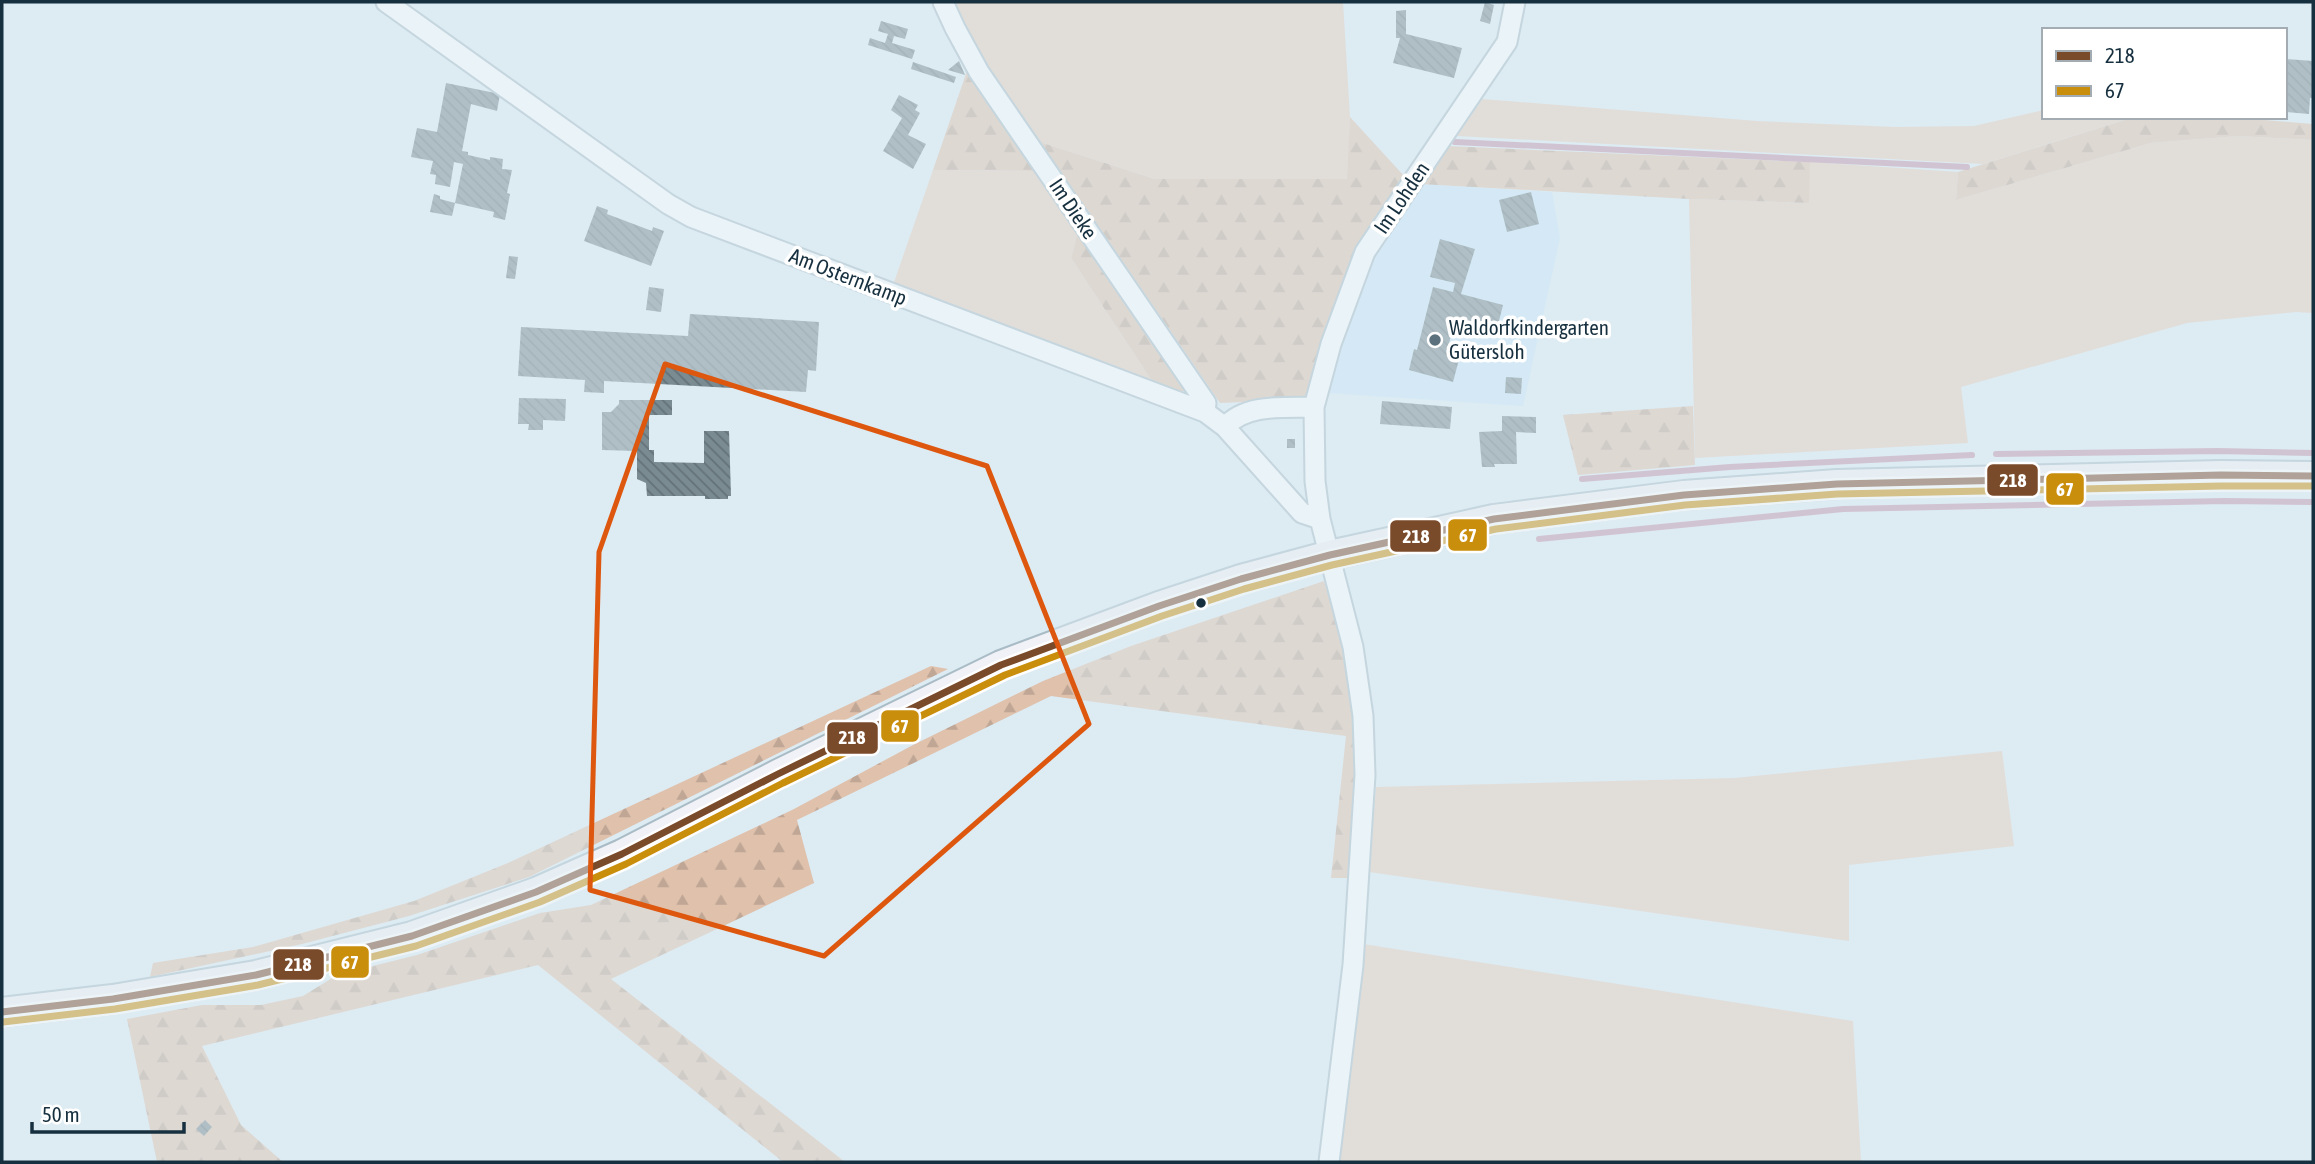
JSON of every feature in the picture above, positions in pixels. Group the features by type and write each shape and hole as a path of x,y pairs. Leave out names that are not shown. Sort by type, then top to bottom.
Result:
{"main road":[{"path":"2,1012 113,999 256,975 412,936 536,892 622,854 1001,665 1159,606 1241,579 1330,555 1494,519 1684,495 1838,484 2221,475 2313,476"}],"street":[{"name":"Am Osternkamp","path":"386,2 668,204 691,217 1205,412 1225,427 1303,513 1320,519"},
{"name":"Im Dieke","path":"943,2 979,72 1206,404 1205,412"},
{"name":"Im Lohden","path":"1329,1162 1353,965 1365,775 1363,716 1353,647 1320,519 1315,481 1314,407 1331,344 1365,252 1507,42 1515,2"},
{"path":"1225,427 1232,419 1256,409 1314,407"}],"highlighted area":[{"path":"665,364 987,466 1089,724 824,956 590,890 599,552"}],"shaded area":[{"path":"955,2 1343,2 1350,117 1348,179 1155,179 1040,142 984,63"},
{"path":"1482,99 1757,121 1895,127 1974,126 2042,110 2042,119 2128,119 1983,164 1457,136"},
{"path":"2238,136 2313,140 2313,313 2296,312 2187,323 1961,387 1968,443 1695,458 1689,199 1808,203 1810,162 1958,172 1956,200 2151,143"},
{"path":"933,170 1036,171 1078,231 1071,258 1152,381 893,285"},
{"path":"1420,184 1552,192 1560,238 1523,406 1329,393 1342,345 1375,255"},
{"path":"2002,751 2014,846 1849,865 1849,941 1369,872 1376,787 1735,778"},
{"path":"1363,944 1853,1021 1861,1162 1336,1162"}],"green space":[{"path":"968,68 1036,171 933,170"},
{"path":"1350,117 1405,177 1309,399 1220,403 1040,142 1155,179 1347,179"},
{"path":"2128,119 2254,119 2313,124 2313,140 2238,136 2151,143 1956,200 1958,172"},
{"path":"1447,146 1810,162 1809,203 1420,184"},
{"path":"1078,231 1187,389 1182,392 1152,381 1071,258"},
{"path":"1693,406 1695,465 1578,475 1563,415"},
{"path":"1324,581 1345,647 1359,750 1351,878 1331,878 1346,736 1051,696 797,820 814,883 611,979 845,1162 783,1162 538,965 202,1046 241,1125 283,1162 157,1162 127,1019 202,1005 261,1005 303,996 337,975 417,955 540,913 591,905 794,809 913,745 1043,681 1131,646"},
{"path":"931,666 948,669 529,877 409,916 302,944 150,977 153,963 253,947 414,901 508,863"}],"building":[{"path":"1485,2 1494,5 1490,24 1480,21"},
{"path":"1406,10 1406,34 1462,48 1454,78 1393,63 1400,38 1396,38 1396,11"},
{"path":"881,21 908,29 905,39 894,36 892,43 915,50 912,59 868,45 870,38 885,43 888,34 878,31"},
{"path":"2287,59 2313,61 2313,98 2310,98 2309,114 2287,112"},
{"path":"959,61 965,75 948,70"},
{"path":"913,62 956,77 954,83 911,69"},
{"path":"446,83 500,94 497,111 471,104 462,151 490,160 490,157 503,159 502,169 512,170 505,220 493,217 494,212 455,203 463,164 454,162 450,187 435,184 436,175 430,174 433,161 411,157 417,128 437,132"},
{"path":"899,95 918,105 915,110 920,113 908,135 926,144 913,169 883,151 902,118 891,110"},
{"path":"1531,192 1539,224 1507,232 1499,200"},
{"path":"434,194 440,196 440,199 455,203 452,216 430,212"},
{"path":"597,206 608,210 607,214 652,231 653,227 664,231 651,266 584,241"},
{"name":"Waldorfkindergarten Gütersloh","path":"1440,239 1475,249 1461,294 1503,305 1496,333 1454,322 1448,348 1461,352 1453,382 1409,370 1414,349 1417,350 1433,287 1453,292 1455,283 1430,277"},
{"path":"509,256 518,257 515,279 506,278"},
{"path":"649,287 664,289 661,312 646,310"},
{"path":"690,314 819,322 816,371 808,370 806,392 604,381 604,393 584,392 585,380 518,376 521,327 688,336"},
{"path":"1506,377 1522,378 1521,394 1505,393"},
{"path":"519,398 566,399 565,421 543,420 543,430 528,430 529,424 518,424"},
{"path":"619,400 672,400 672,415 649,415 649,450 654,450 654,462 704,463 704,431 729,431 731,496 728,496 728,499 705,499 705,496 647,496 646,483 637,479 637,451 602,450 602,412 611,412 619,404"},
{"path":"1382,401 1452,407 1450,429 1380,424"},
{"path":"1502,416 1536,417 1536,433 1516,432 1517,464 1482,467 1479,432 1502,431"},
{"path":"1287,439 1295,439 1295,448 1287,448"},
{"path":"205,1120 212,1127 204,1136 196,1129"}],"waterway":[{"path":"1455,142 1967,167"},
{"path":"1996,454 2218,451 2313,453"},
{"path":"1582,479 1730,467 1972,455"},
{"path":"1539,539 1843,509 2224,501 2313,502"}],"transit line":[{"name":"218","path":"2,1012 113,999 256,975 412,936 536,892 622,854 1001,665 1159,606 1241,579 1330,555 1494,519 1684,495 1837,484 2221,475 2313,476"},
{"name":"67","path":"3,1022 115,1009 258,985 416,946 540,902 626,864 783,783 1005,675 1162,616 1244,589 1332,565 1496,529 1685,505 1837,494 2313,486"}],"place":[{"name":"Waldorfkindergarten Gütersloh","path":"1435,340"}]}
